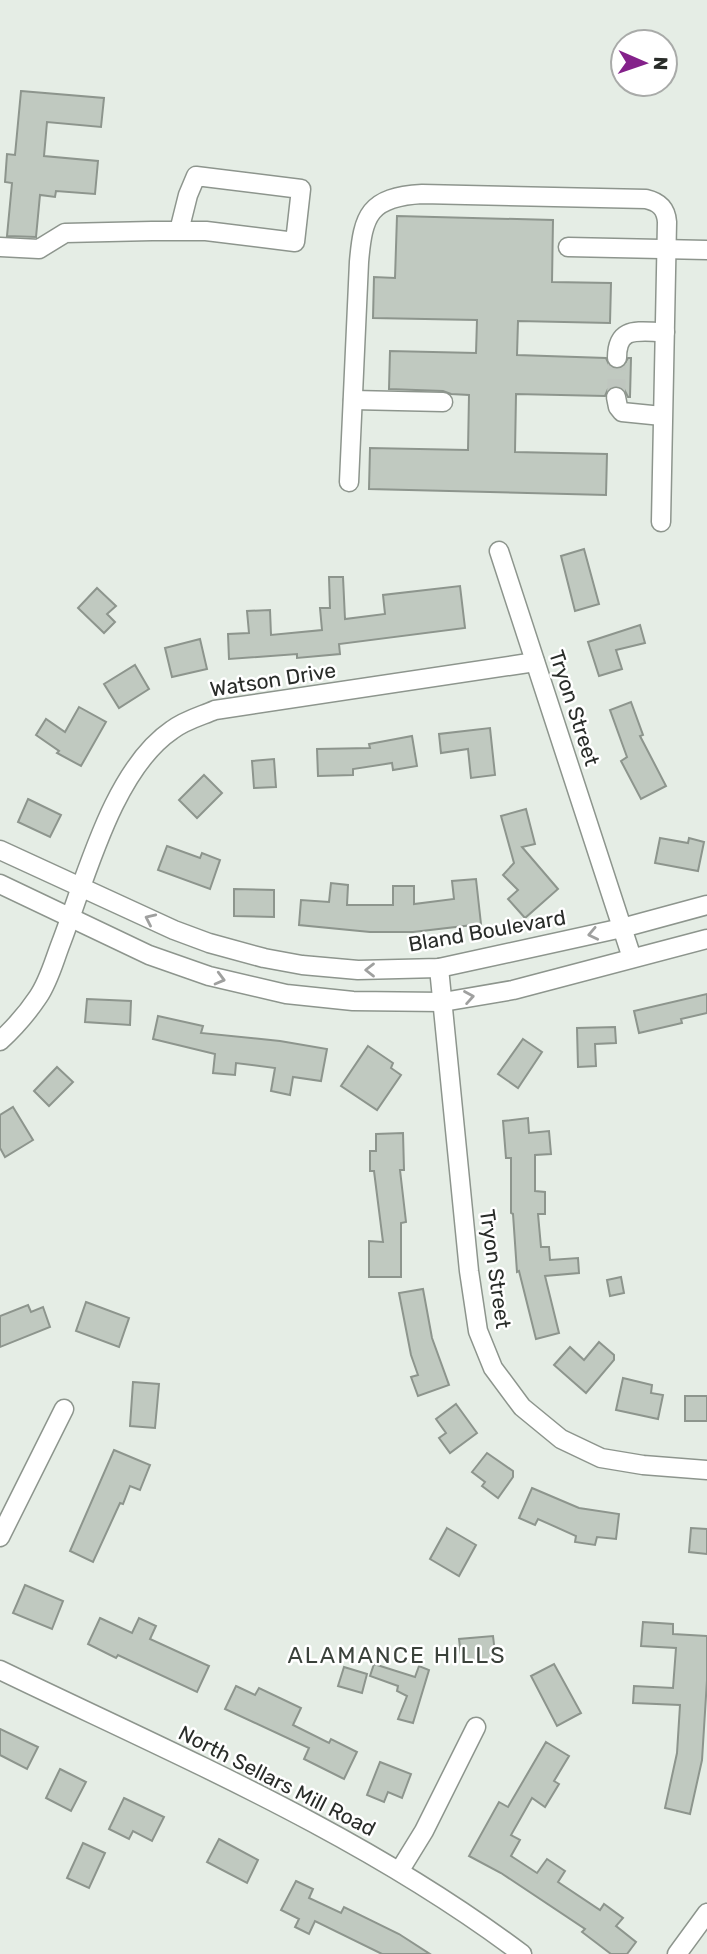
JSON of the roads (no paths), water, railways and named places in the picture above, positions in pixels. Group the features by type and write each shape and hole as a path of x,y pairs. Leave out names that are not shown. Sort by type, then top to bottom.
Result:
{"street":[{"path":"0,247 40,248 65,233 179,231 206,231 295,242 301,189 196,176 179,231"},
{"path":"349,482 362,236 370,213 396,197 422,194 646,199 657,202 666,213 661,522"},
{"path":"568,247 707,250"},
{"path":"617,358 618,341 622,336 629,333 664,332"},
{"path":"616,397 622,412 663,416"},
{"path":"352,400 443,402"},
{"name":"Tryon Street","path":"499,551 632,958"},
{"name":"Watson Drive","path":"0,1041 38,998 81,886 131,771 149,749 172,730 188,720 215,710 534,662"},
{"name":"Bland Boulevard","path":"0,850 174,930 209,943 302,965 358,970 439,968 622,928 707,905"},
{"path":"0,884 149,955 209,976 286,994 353,1001 443,1002 513,990 707,939"},
{"name":"Tryon Street","path":"439,968 469,1271 478,1331 493,1368 522,1407 561,1439 601,1458 707,1470"},
{"path":"0,1537 64,1409"},
{"name":"North Sellars Mill Road","path":"0,1670 340,1836 400,1870 522,1954"},
{"path":"400,1870 424,1830 476,1727"},
{"path":"677,1954 707,1913"}],"tunnel":[{"path":"616,397 617,358"}],"district":[{"name":"ALAMANCE HILLS","path":"397,1655"}]}
